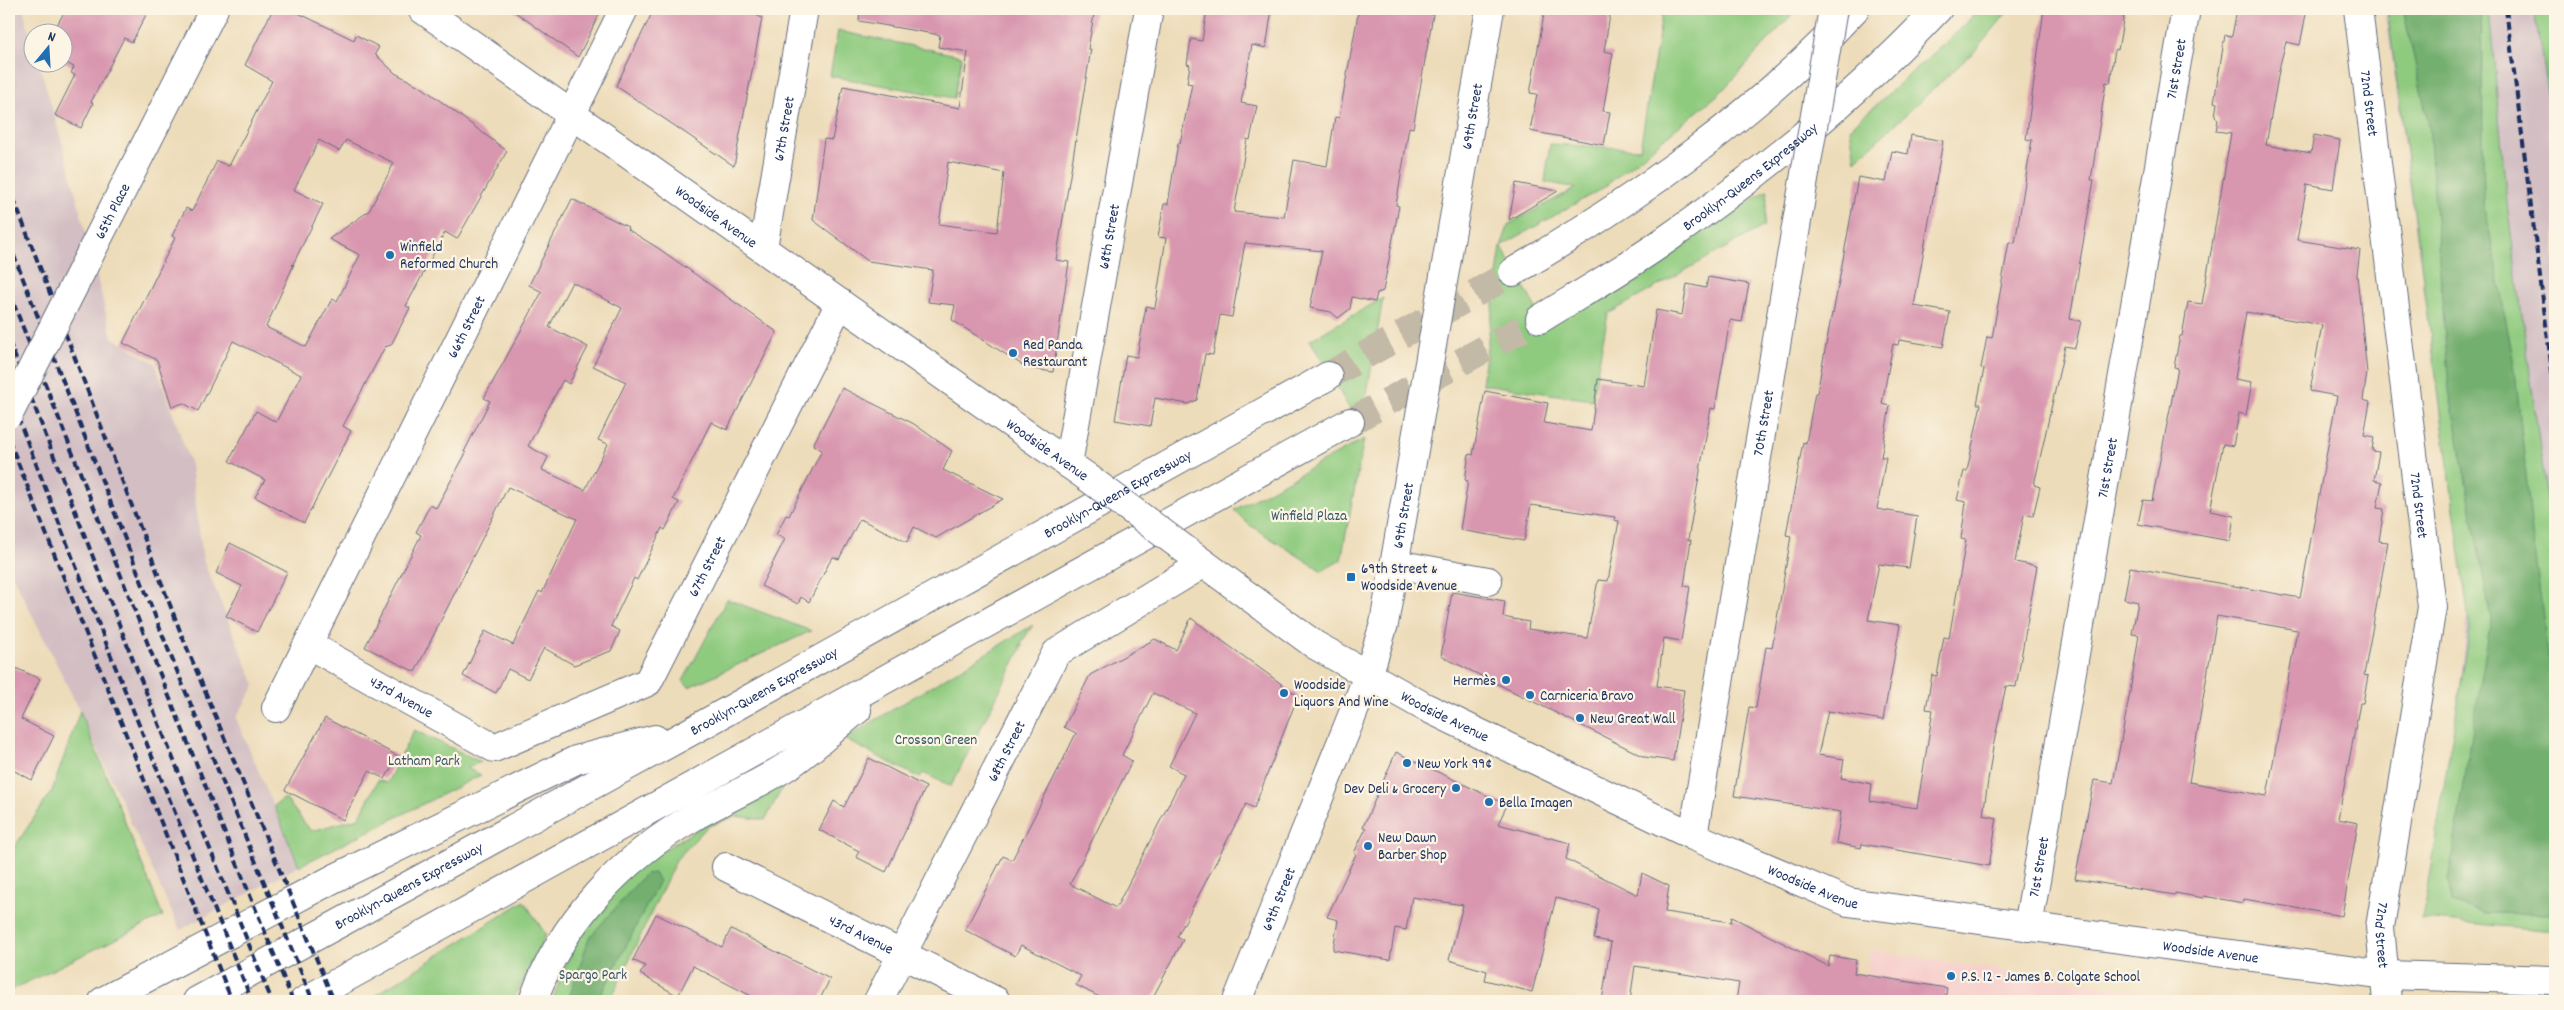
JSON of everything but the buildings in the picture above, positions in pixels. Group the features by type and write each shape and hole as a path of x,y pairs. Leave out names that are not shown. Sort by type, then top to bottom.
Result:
{"main road":[{"name":"65th Place","path":"9,414 214,9"},
{"name":"Woodside Avenue","path":"422,9 1078,470 1315,645 1423,706 1693,836 1848,902 2385,975 2445,975 2555,980"},
{"name":"66th Street","path":"276,708 573,115 624,9"},
{"name":"67th Street","path":"763,248 804,9"},
{"name":"68th Street","path":"1078,470 1149,9"},
{"name":"69th Street","path":"1237,1001 1368,676 1384,624 1396,564 1490,9"},
{"name":"70th Street","path":"1693,836 1833,9"},
{"path":"1513,272 1622,205 1669,170 1812,54 1855,9"},
{"name":"Brooklyn-Queens Expressway","path":"1540,319 1655,248 1773,161 1911,38 1938,9"},
{"name":"71st Street","path":"2028,927 2186,9"},
{"name":"72nd Street","path":"2358,9 2432,607 2380,927 2387,1001"},
{"name":"67th Street","path":"494,748 648,682 840,303"},
{"name":"Brooklyn-Queens Expressway","path":"197,1001 697,728 1328,376"},
{"path":"304,1001 1350,422"},
{"name":"68th Street","path":"878,1001 1056,653 1193,556"},
{"path":"1396,564 1488,581"},
{"name":"43rd Avenue","path":"308,645 494,748"},
{"path":"533,1001 548,964 563,938 600,892 632,860 674,829 792,763 912,665"},
{"path":"103,1001 333,879 576,760 697,728"},
{"name":"43rd Avenue","path":"726,867 901,956 996,1001"}],"shaded area":[{"path":"9,9 23,9 27,22 22,22 22,72 42,72 71,174 112,337 155,363 191,465 203,560 255,685 236,718 299,866 180,930 80,711 9,568"},
{"path":"2385,9 2555,9 2555,923 2437,915 2468,611"},
{"name":"P.S. 12 - James B. Colgate School","path":"1870,950 2200,1001 1862,1001"}],"green space":[{"path":"1663,9 1797,9 1720,93 1603,188 1501,246 1509,224 1576,188 1545,182 1550,144 1640,149"},
{"path":"1978,9 2010,9 1976,50 1855,161 1850,128 1965,25"},
{"path":"2387,9 2489,9 2507,204 2555,559 2555,931 2422,919 2470,629"},
{"path":"2403,9 2481,9 2484,201 2515,370 2533,541 2555,708 2555,914 2483,913 2452,902 2448,881 2491,619 2449,390 2429,126"},
{"path":"2534,9 2555,9 2555,140"},
{"path":"838,31 962,56 954,98 830,76"},
{"path":"1768,190 1764,226 1608,314 1592,400 1482,384 1501,246 1546,326"},
{"path":"1383,298 1361,429 1310,340"},
{"name":"Winfield Plaza","path":"1364,439 1341,560 1322,571 1248,524 1234,510"},
{"path":"727,599 811,631 689,687 683,681"},
{"name":"Crosson Green","path":"1033,625 1019,646 1023,645 951,786 923,773 920,778 844,739"},
{"path":"80,711 163,916 9,991 9,855 52,791"},
{"name":"Latham Park","path":"414,730 481,762 467,768 481,775 299,866 274,806 285,798 311,831 359,818 378,780 387,783"},
{"name":"Spargo Park","path":"791,772 765,820 736,816 707,827 676,860 610,1001 552,1001 573,946 617,881 642,863"},
{"path":"654,873 659,881 598,1001 568,1001 589,938 645,874"},
{"path":"524,901 546,935 513,1001 366,1001"}],"tunnel":[{"path":"1328,376 1513,272"},
{"path":"1350,422 1540,319"}],"railway":[{"path":"2506,9 2555,395"},
{"path":"9,187 182,636 334,1001"},
{"path":"9,243 168,649 313,1001"},
{"path":"9,292 153,657 293,1001"},
{"path":"9,341 135,665 272,1001"},
{"path":"9,395 115,666 252,1001"},
{"path":"9,440 232,1001"}],"place":[{"name":"Winfield Reformed Church","path":"390,255"},
{"name":"Red Panda Restaurant","path":"1013,353"},
{"name":"69th Street & Woodside Avenue","path":"1351,577"},
{"name":"Hermès","path":"1506,680"},
{"name":"Woodside Liquors And Wine","path":"1284,693"},
{"name":"Carniceria Bravo","path":"1530,695"},
{"name":"New Great Wall","path":"1580,718"},
{"name":"New York 99¢","path":"1407,763"},
{"name":"Dev Deli & Grocery","path":"1456,788"},
{"name":"Bella Imagen","path":"1489,802"},
{"name":"New Dawn Barber Shop","path":"1368,846"},
{"name":"P.S. 12 - James B. Colgate School","path":"1951,976"}]}
